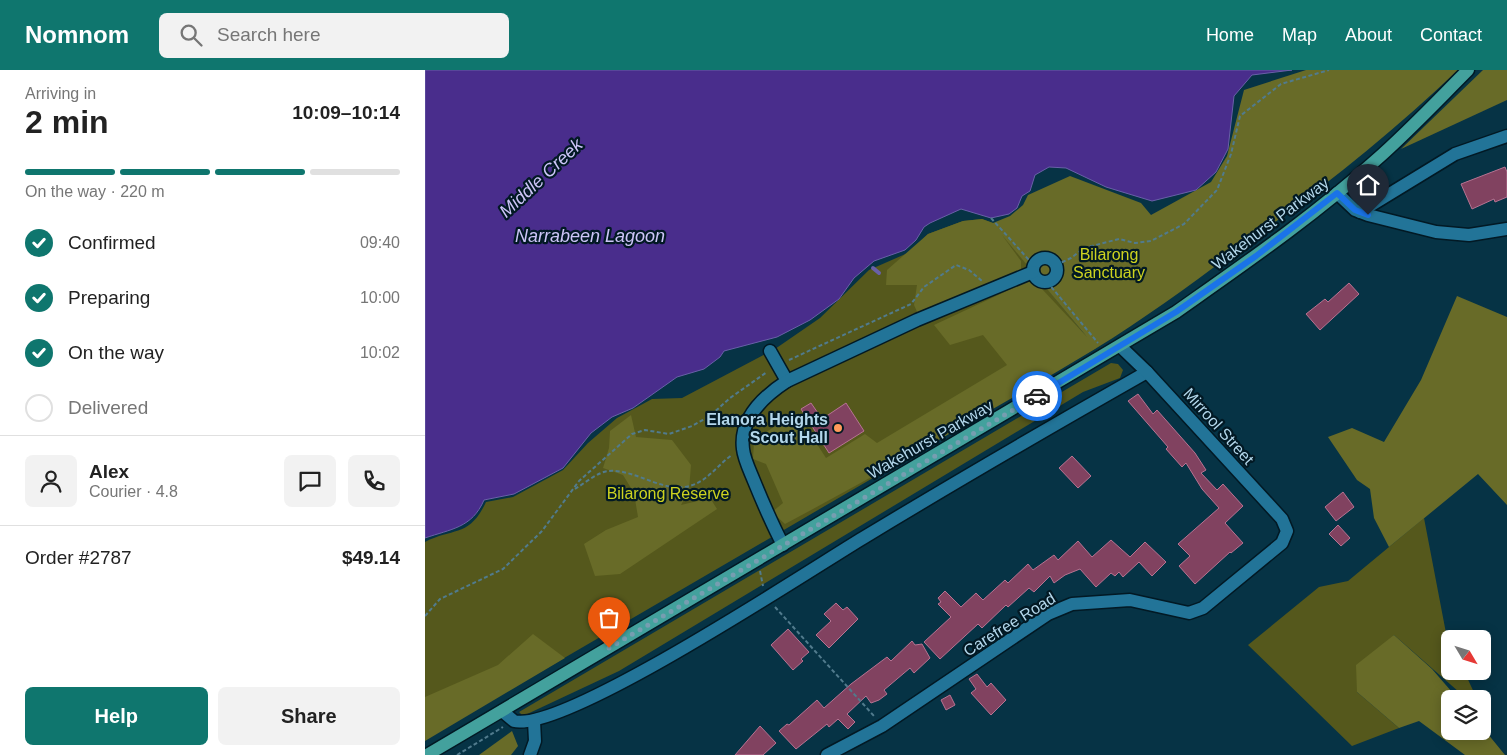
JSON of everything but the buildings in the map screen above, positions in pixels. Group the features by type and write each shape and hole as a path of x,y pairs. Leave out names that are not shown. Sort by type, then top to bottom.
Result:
{"main road":[{"name":"Wakehurst Parkway","path":"427,755 1121,347 1176,312 1250,260 1377,160 1468,70"}],"street":[{"path":"1360,212 1455,154 1507,136"},
{"path":"1337,193 1360,212 1436,232 1469,235 1507,229"},
{"path":"783,545 765,510 743,450 746,423 756,406 770,392 787,381 1034,268 1043,258 1051,260 1056,265 1055,276 1047,282 1039,281 1034,268"},
{"name":"Mirrool Street","path":"1121,347 1147,372 1282,519 1287,531"},
{"path":"770,351 787,381"},
{"path":"503,711 514,721 534,721 569,709 612,687 668,657 872,532 1147,372"},
{"name":"Carefree Road","path":"827,755 882,726 1048,614 1072,604 1131,600 1189,613 1203,608 1282,543 1287,531"},
{"path":"530,755 535,741 534,721"}],"path":[{"path":"1056,265 1071,258 1084,248 1119,239 1135,243 1151,241 1185,224 1217,190 1231,154 1240,116 1281,84 1329,70"},
{"path":"991,218 1107,355"},
{"path":"425,616 440,599 503,569 542,530 573,491 603,472 626,473 655,484 683,488 703,479 730,457 743,450"},
{"path":"757,560 766,597 882,726"},
{"path":"457,755 514,721"}],"green space":[{"name":"Bilarong Sanctuary","path":"1306,70 1458,70 1378,142 1322,187 1184,289 1113,338 903,460 785,524 772,512 783,503 766,464 753,459 754,441 775,426 798,415 826,458 865,434 877,443 1007,365 983,335 950,345 934,325 1030,280 1042,289 1087,337 1002,235 1021,261 1021,272 919,316 914,305 917,285 886,285 887,270 928,234 963,221 982,219 993,223 1010,216 1023,205 1028,195 1070,176 1141,203 1151,215 1211,182 1227,156 1244,90"},
{"path":"1483,70 1507,70 1507,100 1401,149"},
{"name":"Bilarong Reserve","path":"982,219 993,223 1096,348 425,739 425,542 467,527 480,513 486,502 513,497 563,470 588,443 617,418 652,399 682,398 775,349 820,318 869,270 910,252 928,234 963,221"},
{"path":"1457,296 1507,317 1507,505 1478,474 1389,547 1374,518 1370,489 1357,480 1328,437 1352,428 1384,442 1421,380"},
{"path":"1111,363 1118,364 1123,370 1120,378 1083,392 619,671 523,716 519,712"},
{"path":"631,415 636,437 672,440 691,465 689,490 681,505 710,498 717,509 620,574 595,576 584,544 606,530 638,517 634,493 623,475 603,468 609,448 610,431"},
{"path":"1424,518 1445,630 1441,630 1441,676 1394,635 1357,692 1399,728 1352,746 1248,645 1319,587 1348,581"},
{"path":"533,634 565,658 425,741 425,697 498,665"},
{"path":"1394,635 1432,669 1450,690 1441,690 1441,737 1419,721 1399,728 1357,692 1356,665"},
{"path":"1445,680 1468,680 1473,690 1457,690"},
{"path":"512,731 518,746 511,755 479,755"},
{"path":"1491,738 1505,755 1465,755 1445,740 1491,740"}],"water":[{"name":"Narrabeen Lagoon","path":"425,70 1292,70 1252,75 1234,96 1228,149 1216,172 1196,190 1152,201 1106,187 1066,168 1049,167 1035,175 1030,191 1022,196 1017,208 1009,214 991,218 961,209 930,223 924,227 916,240 905,250 874,261 854,278 839,299 810,320 777,337 724,351 720,357 704,369 677,377 633,408 612,417 591,433 563,468 514,494 484,500 479,509 467,522 425,538"}],"waterway":[{"path":"873,268 879,273"}],"way so far":[{"path":"609,648 1037,396"}],"place":[{"name":"Elanora Heights Scout Hall","path":"838,428"}],"route":[{"path":"1037,396 1121,347 1176,312 1256,256 1337,193 1355,210 1368,215"}],"water label":[{"name":"Middle Creek","path":"541,178"}]}
